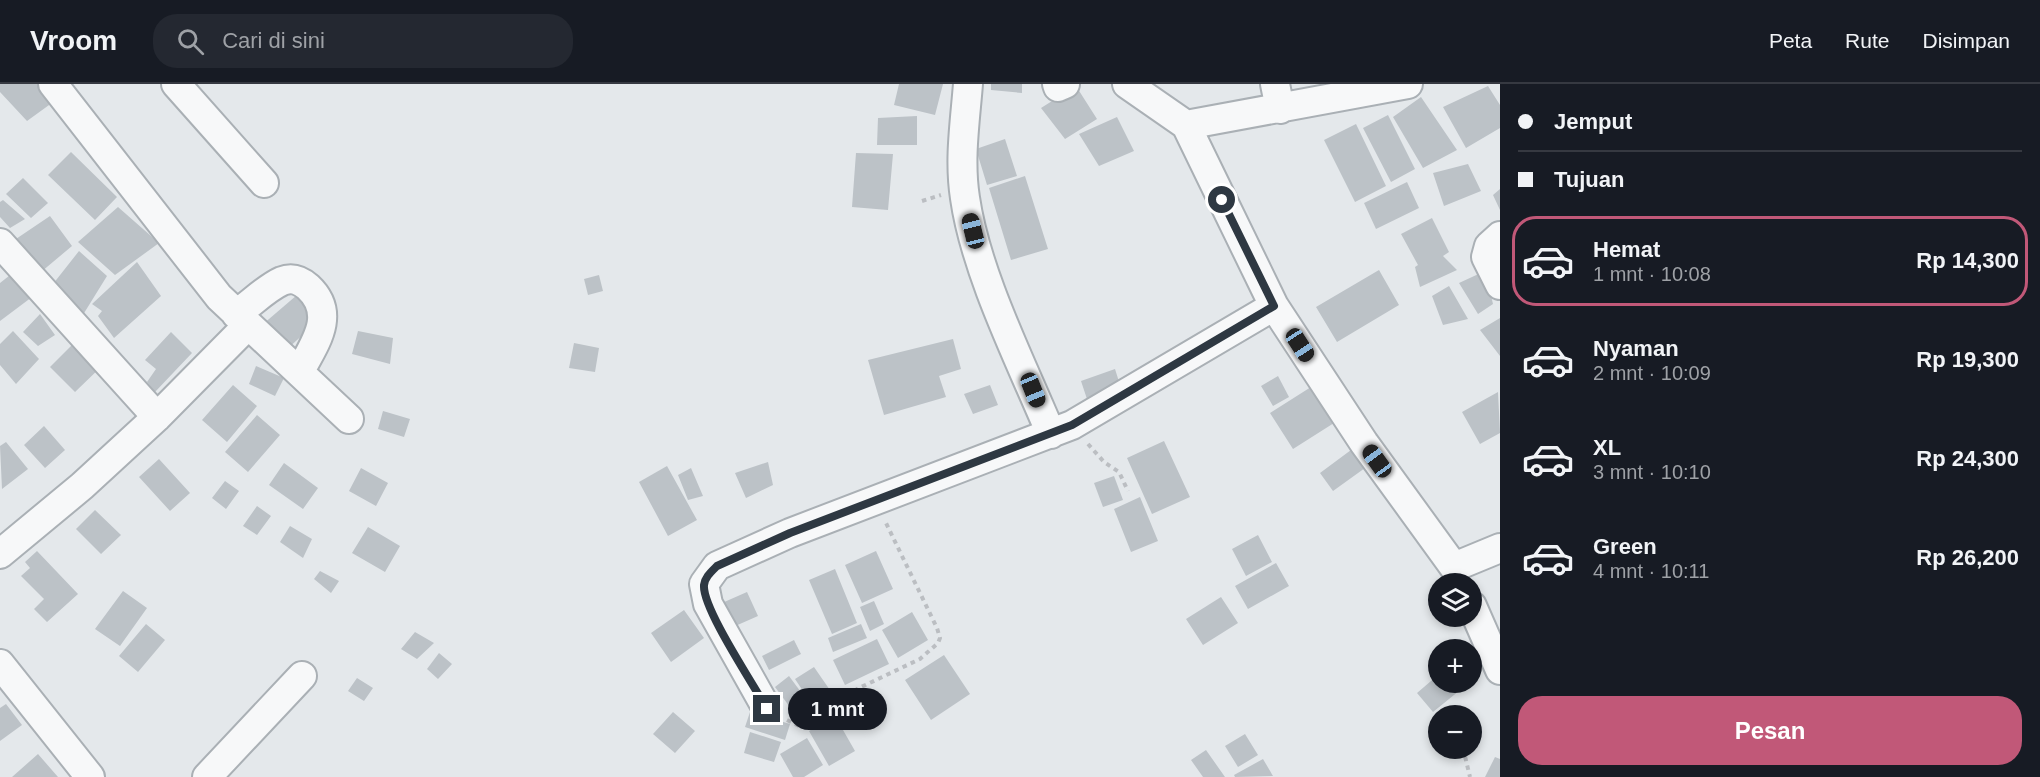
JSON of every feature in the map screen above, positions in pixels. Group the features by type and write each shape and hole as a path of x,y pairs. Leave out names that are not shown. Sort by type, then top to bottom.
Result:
{"street":[{"path":"176,84 264,183"},
{"path":"968,84 963,146 965,199 989,282 1061,430"},
{"path":"1057,84 1058,87 1065,84"},
{"path":"1186,125 1277,97 1408,84"},
{"path":"56,85 212,289 242,320 300,371 349,419"},
{"path":"1129,86 1186,125 1274,306 1364,443 1457,573"},
{"path":"1500,236 1489,246 1486,257 1500,285"},
{"path":"0,243 157,417"},
{"path":"0,554 82,486 157,417 242,320 281,281 292,279 304,284 318,298 323,316 321,328 300,371"},
{"path":"767,709 708,604 704,584 717,566 790,533 1061,430 1274,306"},
{"path":"1461,573 1500,548"},
{"path":"1481,627 1500,670"},
{"path":"0,664 90,777"},
{"path":"207,777 302,676"}],"path":[{"path":"1061,430 1119,472 1128,491"},
{"path":"767,709 803,728 857,689 920,659 938,643 940,638 937,628 876,500"},
{"path":"1466,759 1470,777"}],"building":[{"path":"0,84 40,84 56,100 27,121 0,92"},
{"path":"899,84 943,84 935,115 894,105"},
{"path":"991,84 1022,84 1022,93 991,90"},
{"path":"1076,86 1097,119 1065,139 1041,108"},
{"path":"1488,86 1500,105 1500,128 1466,148 1443,107"},
{"path":"1421,97 1457,150 1423,168 1393,117"},
{"path":"1388,115 1415,169 1391,182 1363,128"},
{"path":"917,116 917,145 877,145 878,118"},
{"path":"1117,117 1134,151 1099,166 1079,134"},
{"path":"1356,124 1386,186 1355,202 1324,140"},
{"path":"1005,139 1017,176 987,185 976,149"},
{"path":"71,152 117,197 95,220 48,175"},
{"path":"856,153 893,154 888,210 852,207"},
{"path":"1468,164 1481,191 1444,206 1433,173"},
{"path":"1025,176 1048,249 1011,260 989,188"},
{"path":"23,178 48,203 31,218 6,194"},
{"path":"1407,182 1419,208 1376,229 1364,203"},
{"path":"1500,189 1500,210 1493,195"},
{"path":"3,200 25,219 10,228 0,217 0,202"},
{"path":"118,207 159,243 115,275 78,242"},
{"path":"50,216 72,246 41,272 10,243"},
{"path":"1432,218 1449,252 1443,256 1457,270 1420,287 1415,267 1418,265 1401,234"},
{"path":"79,251 107,276 81,318 53,284"},
{"path":"137,262 161,296 114,338 98,316 102,311 92,304"},
{"path":"1379,270 1399,305 1337,342 1316,307"},
{"path":"1485,271 1493,304 1478,314 1459,283"},
{"path":"14,272 32,297 0,321 0,283"},
{"path":"599,275 603,291 588,295 584,279"},
{"path":"1449,286 1468,319 1443,325 1432,296"},
{"path":"297,295 319,320 285,351 262,325"},
{"path":"40,314 55,335 38,346 23,332"},
{"path":"1500,318 1500,356 1480,330"},
{"path":"13,331 39,359 16,384 0,365 0,344"},
{"path":"358,331 393,338 390,364 352,354"},
{"path":"171,332 192,353 155,392 147,382 156,369 145,360"},
{"path":"79,338 104,364 75,392 50,367"},
{"path":"953,339 961,369 939,376 946,397 884,415 868,360"},
{"path":"574,343 599,348 595,372 569,368"},
{"path":"256,366 284,378 275,396 249,384"},
{"path":"1115,369 1121,388 1087,399 1081,381"},
{"path":"1278,376 1289,397 1273,406 1261,386"},
{"path":"233,385 257,406 227,442 202,420"},
{"path":"990,385 998,405 973,414 964,394"},
{"path":"1311,387 1334,423 1293,449 1270,413"},
{"path":"1498,392 1500,433 1480,444 1462,412"},
{"path":"383,411 410,419 404,437 378,429"},
{"path":"257,415 280,435 248,472 225,452"},
{"path":"44,426 65,450 45,468 24,445"},
{"path":"1164,441 1190,497 1152,514 1127,458"},
{"path":"6,442 28,469 2,489 0,446"},
{"path":"1351,450 1365,468 1333,491 1320,473"},
{"path":"159,459 190,493 170,511 139,477"},
{"path":"768,462 773,485 746,498 735,473"},
{"path":"284,463 318,488 303,509 269,485"},
{"path":"667,466 697,520 668,536 639,482"},
{"path":"361,468 388,483 376,506 349,491"},
{"path":"691,468 703,496 688,500 678,475"},
{"path":"1114,476 1123,500 1103,507 1094,483"},
{"path":"225,481 239,491 226,509 212,498"},
{"path":"1140,497 1158,541 1131,552 1114,509"},
{"path":"257,506 271,516 257,535 243,526"},
{"path":"95,510 121,535 101,554 76,529"},
{"path":"290,526 312,539 303,558 280,542"},
{"path":"368,527 400,546 385,572 352,553"},
{"path":"1258,535 1272,562 1246,576 1232,549"},
{"path":"37,551 78,594 47,622 34,609 44,599 21,576 30,568 25,562"},
{"path":"876,551 893,589 862,603 845,565"},
{"path":"1276,563 1289,586 1248,609 1235,586"},
{"path":"835,569 857,623 832,634 809,580"},
{"path":"320,571 339,581 331,593 314,579"},
{"path":"123,591 147,608 120,646 95,629"},
{"path":"747,592 758,616 733,627 722,603"},
{"path":"1221,597 1238,623 1203,645 1186,619"},
{"path":"874,601 884,624 870,631 860,607"},
{"path":"684,610 704,638 671,662 651,633"},
{"path":"912,612 928,640 898,658 882,630"},
{"path":"146,624 165,640 138,672 119,656"},
{"path":"861,624 867,638 833,652 828,638"},
{"path":"415,632 434,643 417,659 401,649"},
{"path":"877,639 889,664 845,685 833,660"},
{"path":"794,640 801,654 769,670 762,656"},
{"path":"439,653 452,664 438,679 427,669"},
{"path":"944,655 970,694 931,720 905,680"},
{"path":"814,667 832,693 813,706 795,679"},
{"path":"789,676 812,707 798,718 775,687"},
{"path":"357,678 373,688 364,701 348,691"},
{"path":"1428,684 1428,693 1456,693 1442,705 1428,706 1417,693"},
{"path":"6,704 22,725 0,741 0,708"},
{"path":"673,712 695,731 675,753 653,734"},
{"path":"750,712 790,724 785,740 745,727"},
{"path":"835,716 855,751 829,766 809,731"},
{"path":"750,732 781,742 774,762 744,753"},
{"path":"1245,734 1258,755 1238,767 1225,746"},
{"path":"807,738 823,765 804,777 793,777 780,754"},
{"path":"1206,750 1225,777 1203,777 1191,760"},
{"path":"38,754 58,777 12,777"},
{"path":"1495,757 1500,759 1500,777 1485,777"},
{"path":"1263,759 1273,776 1235,777 1234,775"}],"route":[{"path":"767,709 708,604 704,584 707,577 717,566 790,533 1072,425 1274,306 1222,200"}]}
